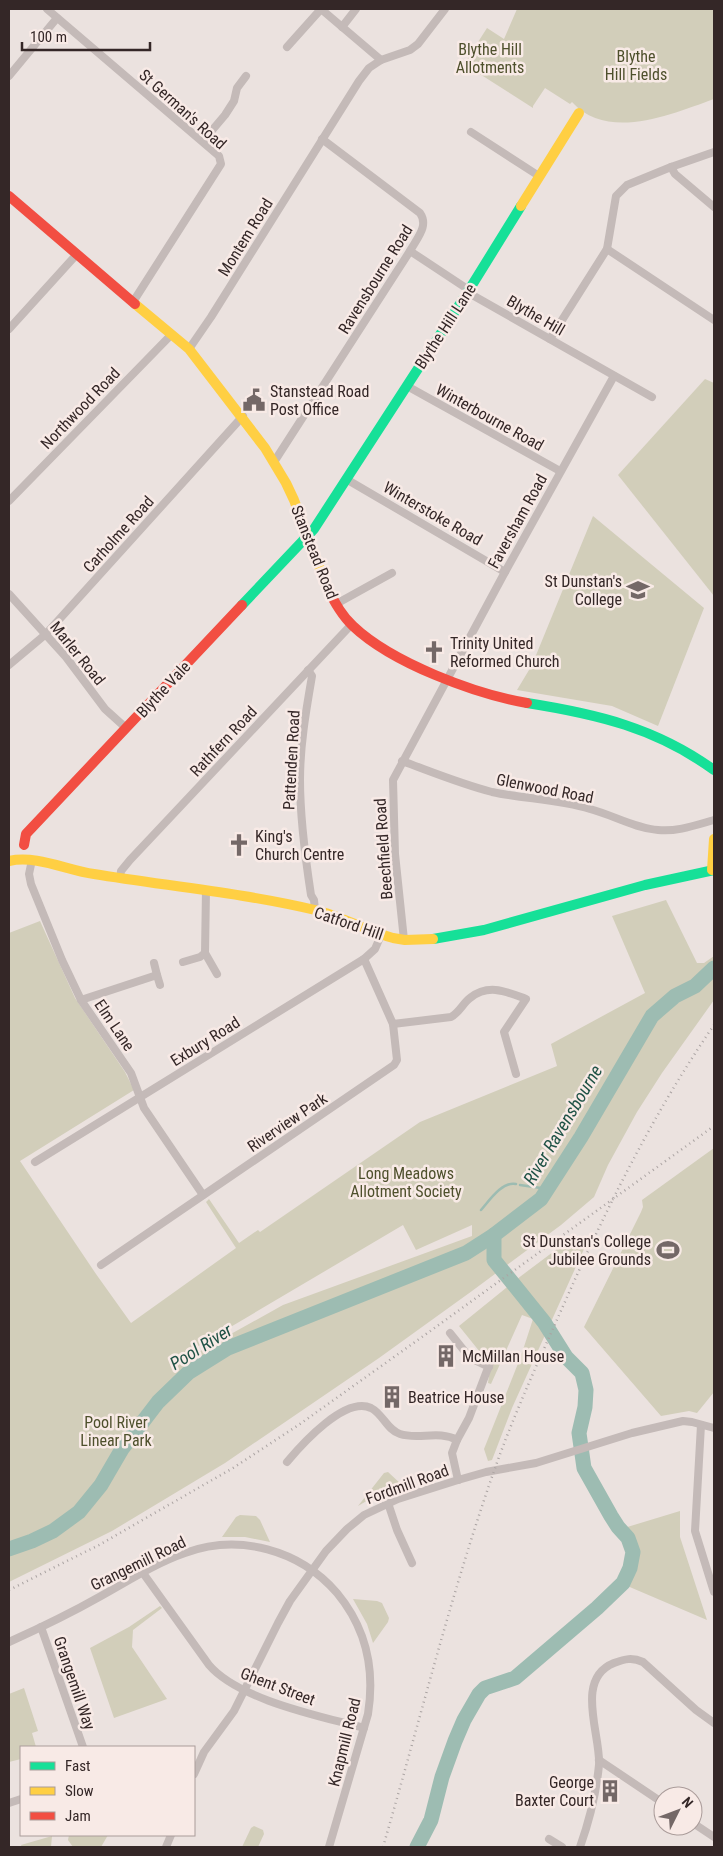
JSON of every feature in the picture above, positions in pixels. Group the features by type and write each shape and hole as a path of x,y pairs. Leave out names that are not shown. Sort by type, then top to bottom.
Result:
{"main road":[{"name":"Blythe Hill Lane","path":"308,536 469,290 579,113"},
{"name":"Stanstead Road","path":"9,196 189,349 243,416 274,462 299,510 323,576 336,604 351,625 380,647 446,680 512,700 580,711 628,725 681,747 714,770"},
{"name":"Blythe Vale","path":"24,845 26,834 287,556 308,536"},
{"path":"713,870 714,839"},
{"name":"Catford Hill","path":"9,861 19,859 32,860 92,874 206,890 315,910 333,915 381,935 404,940 438,940 466,935 605,896 713,870"}],"street":[{"name":"St German's Road","path":"47,9 220,156 222,164 133,302"},
{"path":"287,48 321,9 381,60 410,50 418,44 445,9"},
{"path":"342,27 356,9"},
{"path":"9,76 58,18"},
{"name":"Montem Road","path":"189,349 359,81 369,68 381,60"},
{"path":"203,141 226,115 234,101 237,88 246,76"},
{"path":"471,132 539,176"},
{"name":"Ravensbourne Road","path":"274,462 424,227 424,219 420,213 322,139"},
{"path":"550,339 607,249 616,196 626,186 671,167 714,152"},
{"path":"671,167 675,174 714,207"},
{"path":"607,249 714,320"},
{"name":"Blythe Hill","path":"410,251 469,290 474,296 652,397"},
{"path":"9,328 77,254"},
{"name":"Northwood Road","path":"9,501 171,335"},
{"name":"Faversham Road","path":"446,680 614,376"},
{"name":"Winterbourne Road","path":"407,386 560,471"},
{"name":"Carholme Road","path":"9,665 46,634 243,416"},
{"name":"Winterstoke Road","path":"346,479 505,572"},
{"path":"336,604 392,572"},
{"name":"Marler Road","path":"9,594 46,634 105,709 126,728"},
{"name":"Rathfern Road","path":"120,878 121,871 130,860 351,625"},
{"name":"Pattenden Road","path":"308,670 312,676 302,743 300,779 304,851 310,894 314,900 315,910"},
{"name":"Beechfield Road","path":"404,940 395,854 393,780 446,680"},
{"name":"Glenwood Road","path":"402,761 478,788 589,808 638,827 672,830 714,820"},
{"name":"Elm Lane","path":"32,860 29,874 31,884 80,1000 131,1073 144,1108 203,1195"},
{"path":"206,890 205,953 218,974"},
{"name":"Exbury Road","path":"35,1162 364,959 375,948 381,935"},
{"path":"183,962 200,957 205,953"},
{"name":"Riverview Park","path":"101,1265 392,1068 397,1060 393,1024 364,959"},
{"path":"154,963 160,985"},
{"path":"80,1000 157,975"},
{"path":"393,1024 451,1017 457,1013 469,998 498,988 526,999 504,1032 516,1074"},
{"path":"450,1333 470,1358 490,1364 469,1418 452,1453 458,1480"},
{"path":"287,1462 308,1437 319,1428 344,1412 360,1406 376,1411 392,1430 401,1435 445,1436 457,1440"},
{"name":"Fordmill Road","path":"195,1770 198,1756 228,1721 284,1612 326,1551 347,1528 364,1515 388,1503 458,1480 486,1472 536,1463 632,1433 682,1421 714,1428"},
{"path":"701,1424 695,1530 714,1592"},
{"path":"388,1503 397,1530 412,1563"},
{"name":"Grangemill Road","path":"9,1642 186,1552 224,1545 248,1546 275,1552 300,1561 312,1570"},
{"name":"Knapmill Road","path":"312,1570 341,1598 354,1618 364,1641 370,1663 371,1688 364,1728 329,1847"},
{"name":"Ghent Street","path":"143,1573 216,1672 226,1680 282,1706 364,1728"},
{"name":"Grangemill Way","path":"41,1627 82,1746"},
{"path":"580,1847 593,1808 599,1760 591,1706 596,1680 601,1672 611,1664 623,1660 634,1658 643,1662 696,1710 714,1723"},
{"path":"599,1760 653,1796"},
{"path":"703,1830 714,1837"},
{"path":"549,1839 562,1847"}],"green space":[{"name":"Blythe Hill Fields","path":"517,9 714,9 714,99 660,117 622,123 603,121 587,114 572,102 570,104 545,88 533,108 464,64 487,28 504,39"},
{"path":"705,379 714,383 714,596 618,475"},
{"path":"593,516 704,608 658,726 612,706 517,690 532,665"},
{"name":"Pool River Linear Park","path":"666,900 697,963 704,963 714,956 714,1000 637,1112 608,1165 594,1197 561,1225 472,1291 379,1358 225,1463 112,1531 9,1582 9,933 40,921 75,998 125,1072 134,1090 20,1161 131,1323 236,1248 206,1202 209,1199 239,1243 258,1230 260,1232 420,1122 557,1066 551,1044 645,993 612,916","holes":["403,1225 416,1250 472,1225 472,1236 283,1305 195,1354 178,1358"]},
{"name":"St Dunstan's College Jubilee Grounds","path":"714,1148 714,1392 697,1413 689,1411 661,1416 584,1327 641,1212 643,1207 642,1200"},
{"path":"569,1240 584,1249 512,1408 492,1460 488,1461 484,1449 521,1356 533,1319 522,1315 491,1384 488,1383 491,1361 484,1357 459,1326"},
{"path":"388,1472 402,1487 375,1496 358,1506 384,1473"},
{"path":"680,1511 680,1537 707,1620 625,1585 635,1563 635,1549 624,1528"},
{"path":"240,1515 256,1516 260,1520 270,1542 245,1537 222,1537 236,1517"},
{"path":"353,1599 382,1603 389,1618 373,1643 367,1624"},
{"path":"160,1606 162,1608 133,1630 132,1647 167,1699 114,1718 90,1648 129,1627"},
{"path":"24,1688 38,1731 32,1733 36,1746 20,1746 20,1759 9,1762 9,1694"},
{"path":"254,1826 263,1830 264,1834 258,1847 242,1847 251,1828"},
{"path":"52,1836 51,1847 22,1847 21,1845"},
{"path":"69,1836 107,1836 101,1847 73,1847 68,1840"}],"waterway":[{"name":"River Ravensbourne","path":"417,1847 431,1820 442,1777 455,1741 464,1720 479,1694 485,1688 515,1678 597,1608 623,1583 630,1568 633,1552 628,1538 611,1516 584,1468 579,1433 585,1407 586,1390 582,1373 566,1357 544,1322 494,1260 494,1235 541,1199 581,1137 652,1016 675,996 695,986 714,968"},
{"path":"481,1210 501,1189 511,1184 516,1184"},
{"path":"520,1185 548,1189"},
{"name":"Pool River","path":"9,1549 53,1531 79,1512 101,1485 122,1449 158,1402 188,1373 228,1348 466,1253 494,1235"}],"railway":[{"path":"383,1847 467,1554 482,1505 513,1420 577,1276 630,1165 670,1094 714,1025"},
{"path":"9,1590 99,1545 233,1468 300,1424 714,1126"}],"traffic: fast":[{"path":"242,605 314,529 469,290 521,206"},
{"path":"527,703 578,712 648,733 670,743 714,770"},
{"path":"433,939 484,930 645,885 714,870"}],"traffic: slow":[{"path":"521,206 579,113"},
{"path":"135,304 189,349 265,448 294,500 326,585"},
{"path":"712,870 714,839"},
{"path":"9,861 41,861 94,874 288,904 325,913 393,938 405,940 433,939"}],"traffic: jam":[{"path":"9,196 135,304"},
{"path":"326,585 331,596 349,622 370,640 389,652 435,675 459,684 506,699 527,703"},
{"path":"24,845 26,834 242,605"}],"place":[{"name":"Stanstead Road Post Office","path":"254,400"},
{"name":"St Dunstan's College","path":"638,590"},
{"name":"Trinity United Reformed Church","path":"434,652"},
{"name":"King's Church Centre","path":"239,845"},
{"name":"St Dunstan's College Jubilee Grounds","path":"668,1250"},
{"name":"McMillan House","path":"446,1356"},
{"name":"Beatrice House","path":"392,1397"},
{"name":"George Baxter Court","path":"610,1791"}],"park label":[{"name":"Blythe Hill Allotments","path":"490,58"},
{"name":"Long Meadows Allotment Society","path":"406,1182"}]}
